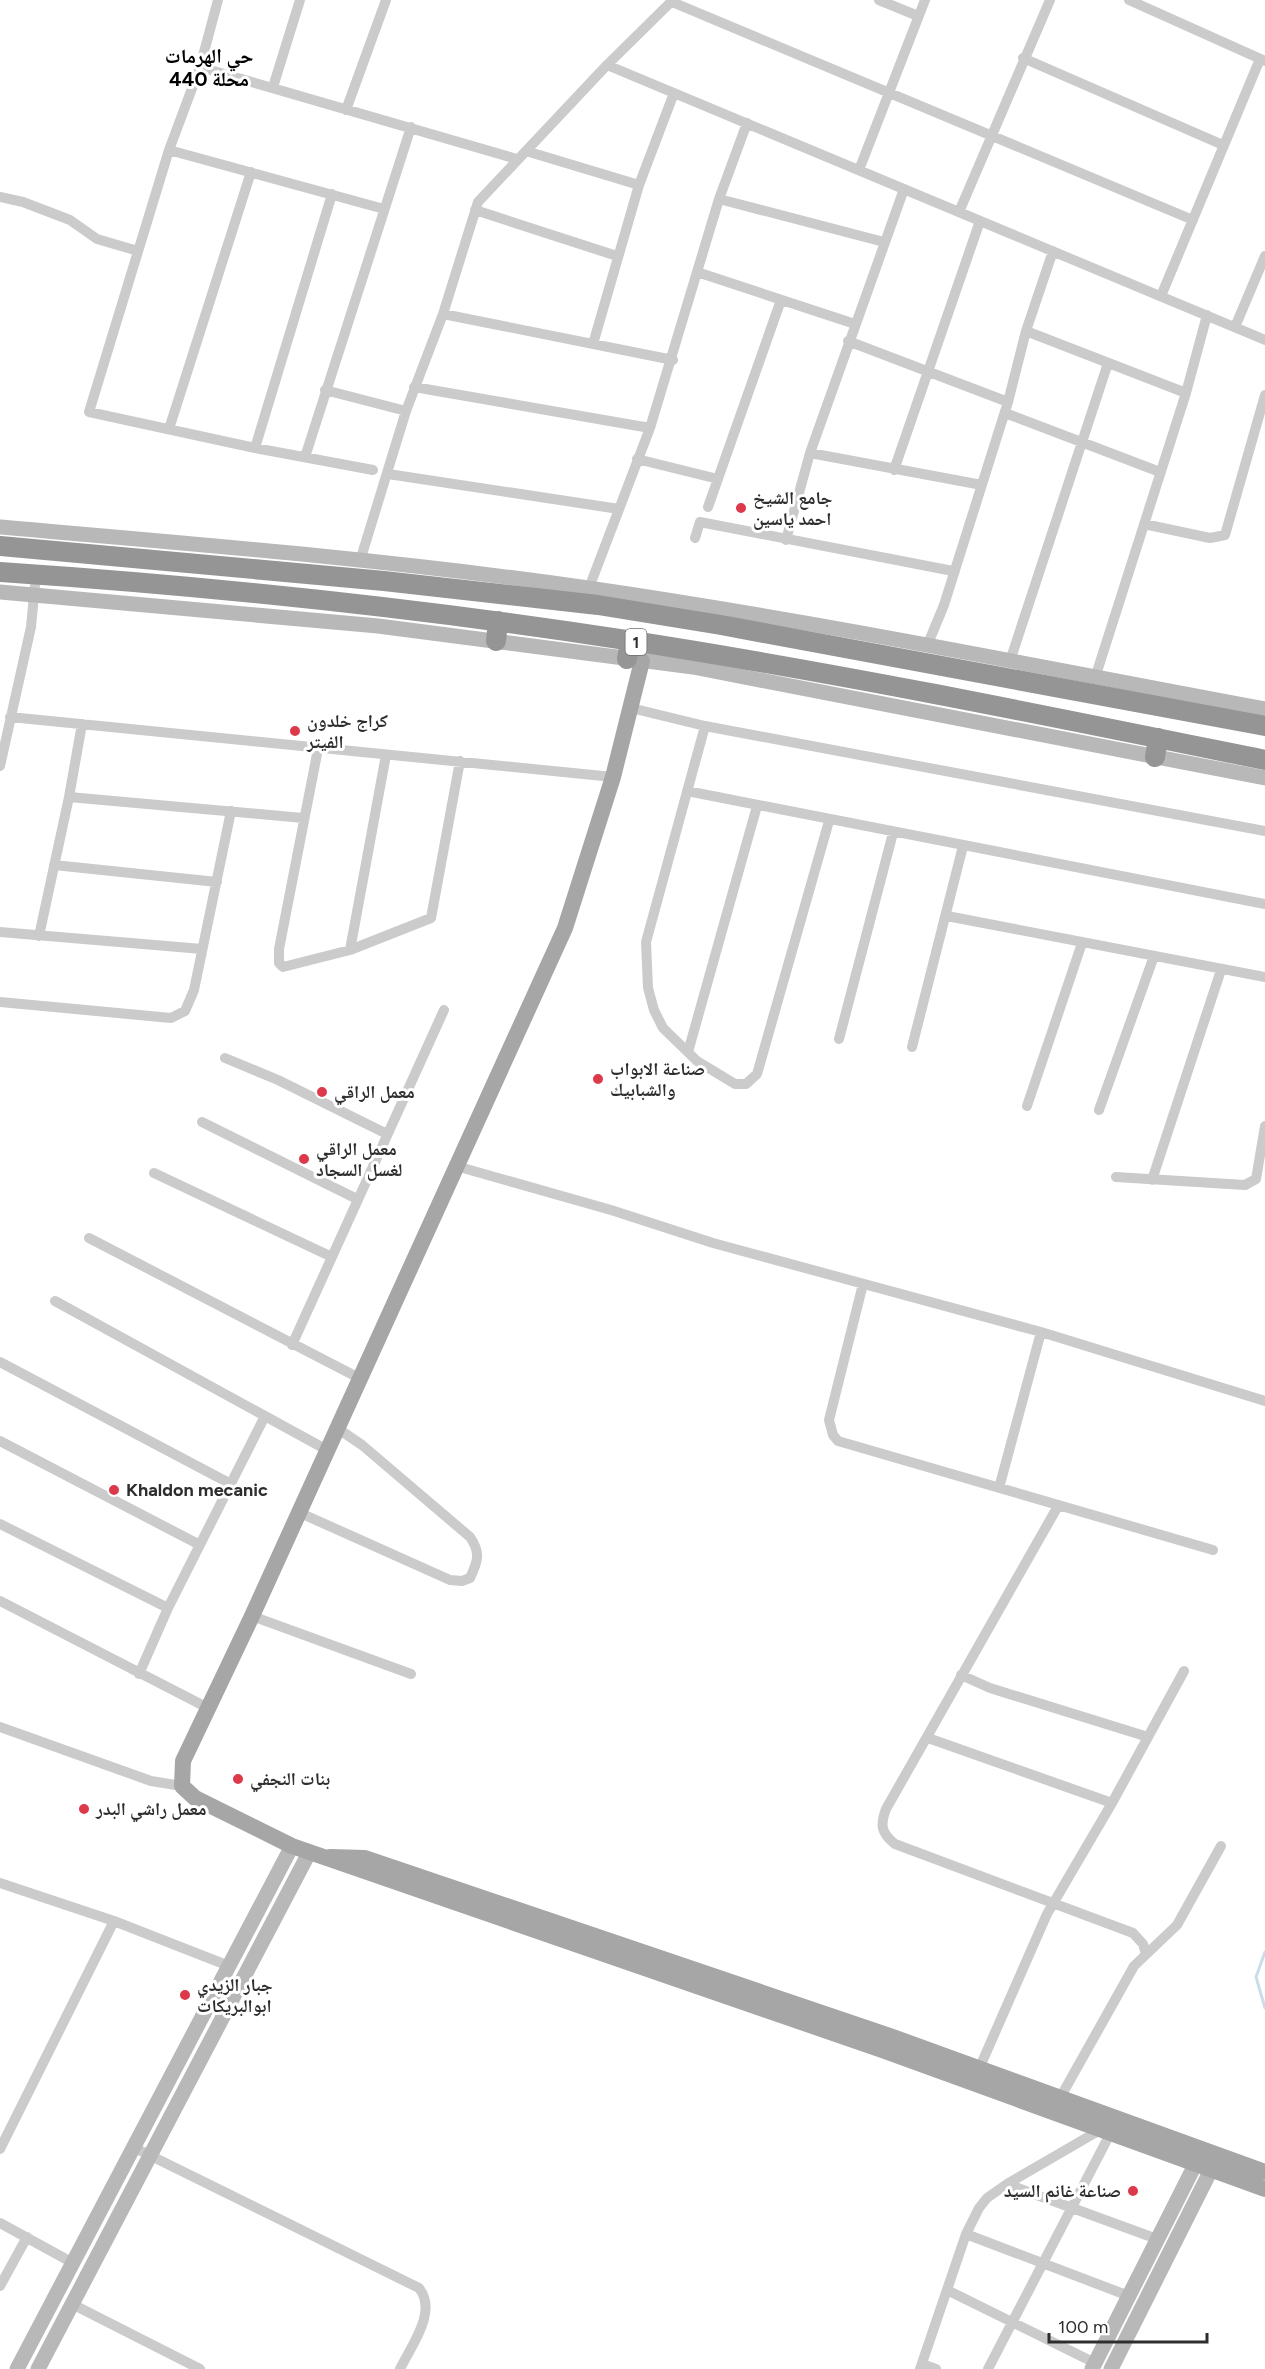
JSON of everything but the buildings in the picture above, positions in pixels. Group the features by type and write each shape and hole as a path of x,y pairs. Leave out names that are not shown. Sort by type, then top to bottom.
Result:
{"highway":[{"name":"1","path":"0,546 88,544 205,555 384,581 526,588 598,605 723,617 1174,700 1265,726"},
{"name":"1","path":"0,572 379,606 498,621 633,653 815,672 1157,748 1265,760"},
{"path":"379,606 384,581"},
{"path":"496,641 498,621"}],"main road":[{"path":"0,527 88,544"},
{"path":"205,555 360,561 526,588 589,588 723,617 927,646 1010,661 1095,678 1174,700 1265,709"},
{"path":"0,592 378,626 496,641 633,653 631,708 613,777 565,928 252,1616 183,1761 182,1786 195,1798 292,1846 316,1855 871,2046 1105,2132 1198,2157"},
{"path":"1157,748 1265,778"},
{"path":"17,2369 292,1846"},
{"path":"316,1855 365,1858 979,2068 1060,2098 1214,2163 1265,2189"},
{"path":"38,2369 150,2155 316,1855"},
{"path":"1093,2366 1198,2157"},
{"path":"1214,2163 1265,2172"},
{"path":"1111,2369 1214,2163"}],"street":[{"path":"218,0 200,67 169,150 89,412 255,448 374,470"},
{"path":"273,87 300,0"},
{"path":"346,110 386,0"},
{"path":"879,0 918,16"},
{"path":"859,170 925,0"},
{"path":"959,212 993,135 1023,58 1050,0"},
{"path":"1129,0 1262,60 1223,145 1161,296"},
{"path":"360,561 406,411 443,314 478,202 607,65 673,1 1192,220"},
{"path":"1023,58 1223,145"},
{"path":"607,65 1265,340"},
{"path":"200,67 346,110 639,185"},
{"path":"593,344 639,185 674,93"},
{"path":"589,588 650,428 673,360 696,272 719,199 747,123"},
{"path":"305,457 411,127"},
{"path":"169,150 384,209"},
{"path":"170,429 251,172"},
{"path":"786,540 810,453 904,189"},
{"path":"255,448 332,194"},
{"path":"0,197 70,220 97,239 138,251"},
{"path":"719,199 884,242"},
{"path":"474,210 617,255"},
{"path":"894,471 980,221"},
{"path":"927,646 944,605 1006,408 1026,331 1053,251"},
{"path":"1235,327 1265,256"},
{"path":"696,272 855,324"},
{"path":"708,507 781,300"},
{"path":"443,314 673,360"},
{"path":"1095,678 1186,393 1207,315"},
{"path":"1026,331 1186,393"},
{"path":"848,341 929,372 1081,442 1160,472"},
{"path":"1010,661 1108,363"},
{"path":"414,387 650,428"},
{"path":"325,390 406,411"},
{"path":"1144,524 1210,538 1225,535 1260,433 1265,395"},
{"path":"810,453 894,471 982,485"},
{"path":"637,459 718,478"},
{"path":"388,474 619,509"},
{"path":"694,538 700,522 953,571"},
{"path":"0,766 31,627 36,574"},
{"path":"631,708 705,726 1265,831"},
{"path":"10,717 613,777"},
{"path":"39,936 69,797 82,723"},
{"path":"705,726 646,942 648,988 654,1010 663,1028 697,1061 735,1084 746,1084 757,1074 829,820"},
{"path":"318,749 303,818 279,963 283,967 350,950 431,918 460,761"},
{"path":"350,950 386,755"},
{"path":"687,791 1265,904"},
{"path":"69,797 303,818"},
{"path":"688,1052 757,806"},
{"path":"0,1002 171,1018 185,1011 190,1003 231,811"},
{"path":"839,1039 893,833"},
{"path":"912,1047 963,846"},
{"path":"54,865 217,882"},
{"path":"947,916 1265,977"},
{"path":"0,932 202,949"},
{"path":"1027,1106 1082,943"},
{"path":"1099,1110 1154,956"},
{"path":"1152,1180 1221,970"},
{"path":"292,1345 444,1010"},
{"path":"225,1058 278,1080 387,1134"},
{"path":"202,1122 357,1199"},
{"path":"1116,1177 1245,1185 1256,1179 1265,1126"},
{"path":"456,1166 611,1210 713,1243 1041,1332 1265,1401"},
{"path":"154,1173 332,1257"},
{"path":"89,1238 359,1378"},
{"path":"863,1284 829,1420 833,1435 838,1441 1213,1550"},
{"path":"55,1301 327,1450"},
{"path":"999,1488 1041,1332"},
{"path":"0,1362 229,1483"},
{"path":"139,1674 168,1608 229,1483 265,1416"},
{"path":"298,1512 450,1580 462,1581 470,1578 477,1563 477,1548 470,1537 362,1445 337,1428"},
{"path":"0,1442 200,1545"},
{"path":"1058,1506 886,1809 882,1820 885,1836 901,1846 1132,1933 1143,1944 1146,1954"},
{"path":"0,1524 168,1608"},
{"path":"0,1601 208,1708"},
{"path":"252,1616 411,1674"},
{"path":"979,2068 1053,1905 1113,1803 1184,1671"},
{"path":"962,1675 990,1688 1148,1737"},
{"path":"0,1727 151,1781 182,1786"},
{"path":"928,1738 1113,1803"},
{"path":"1060,2098 1134,1966 1177,1925 1221,1846"},
{"path":"0,1884 114,1921 229,1966"},
{"path":"0,2149 114,1921"},
{"path":"936,2369 921,2366 966,2234 987,2198 1007,2184 1105,2132"},
{"path":"988,2369 1070,2208 1105,2132"},
{"path":"134,2147 419,2288 426,2302 425,2317 400,2369"},
{"path":"1007,2184 1157,2239"},
{"path":"0,2223 73,2263"},
{"path":"966,2234 1129,2296"},
{"path":"0,2285 27,2237"},
{"path":"947,2290 1093,2366"},
{"path":"72,2304 200,2369"}],"waterway":[{"path":"1265,1952 1256,1977 1265,2008"}],"place":[{"name":"جامع الشيخ احمد ياسين","path":"741,508"},
{"name":"كراج خلدون الفيتر","path":"295,731"},
{"name":"صناعة الابواب والشبابيك","path":"598,1079"},
{"name":"معمل الراقي","path":"322,1092"},
{"name":"معمل الراقي لغسل السجاد","path":"304,1159"},
{"name":"Khaldon mecanic","path":"114,1490"},
{"name":"بنات النجفي","path":"238,1779"},
{"name":"معمل راشي البدر","path":"84,1809"},
{"name":"جبار الزيدي ابوالبريكات","path":"185,1995"},
{"name":"صناعة غانم السيد","path":"1133,2191"}],"district":[{"name":"حي الهرمات محلة 440","path":"209,68"}]}
